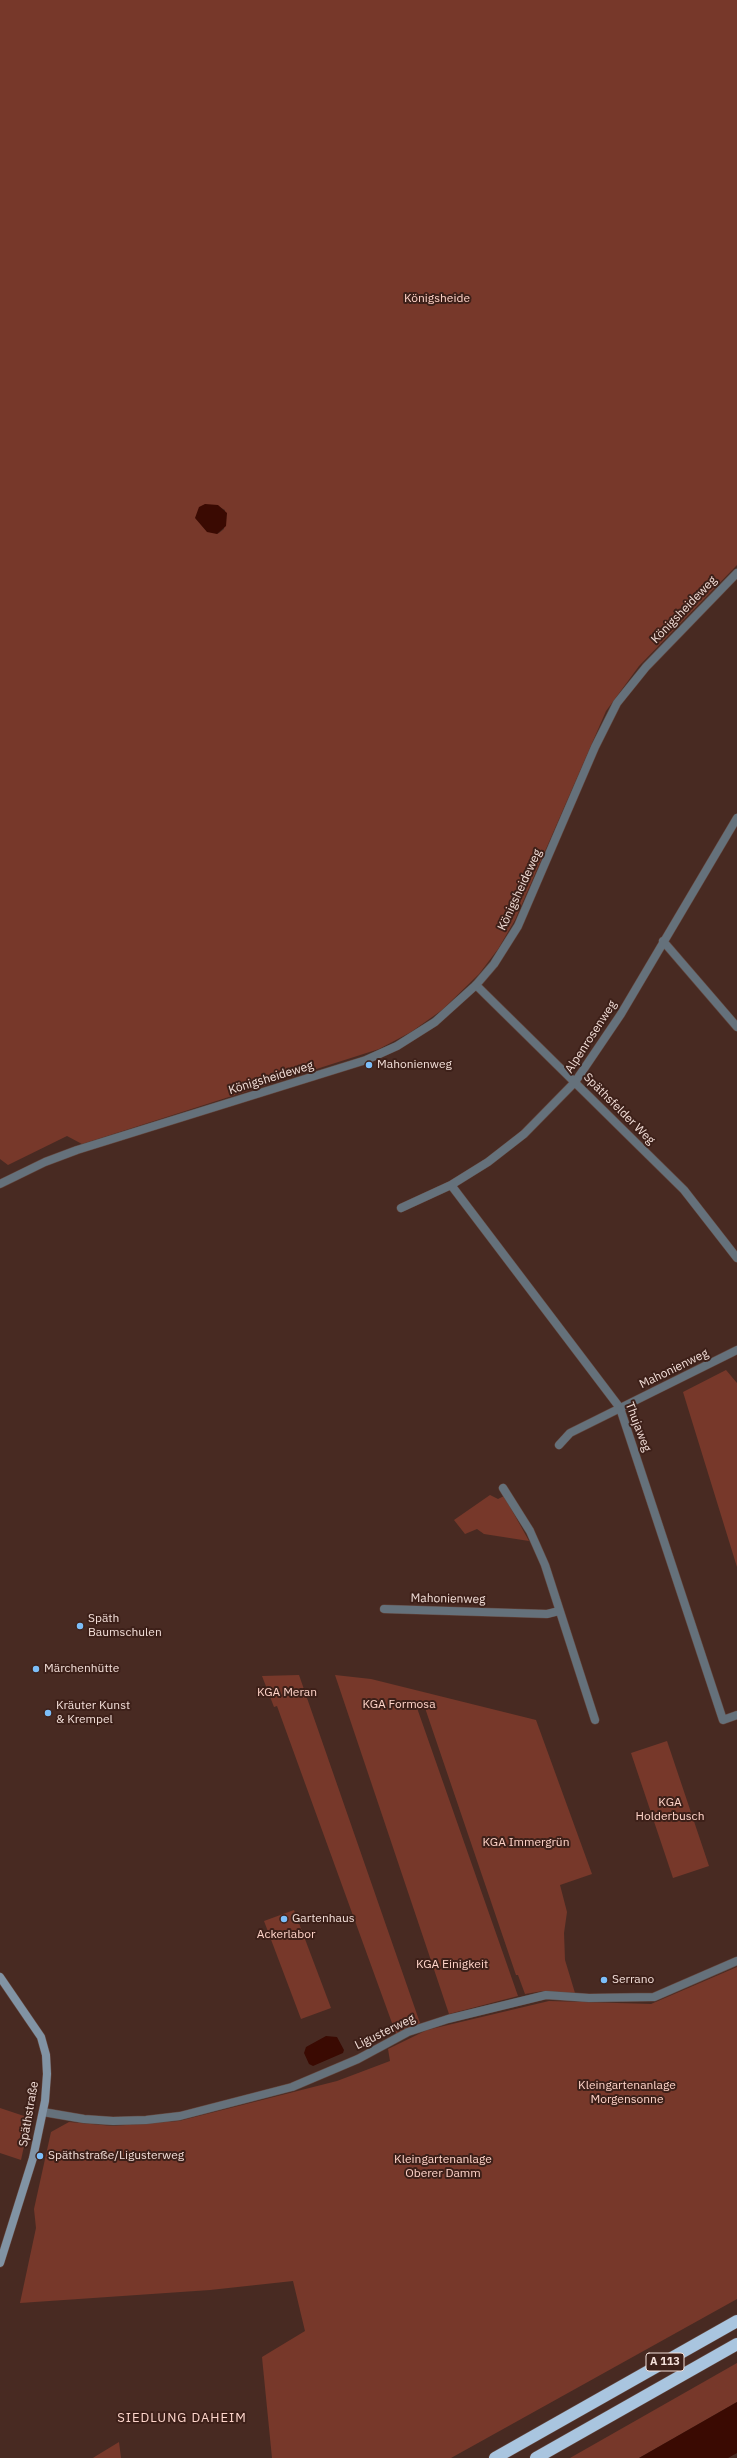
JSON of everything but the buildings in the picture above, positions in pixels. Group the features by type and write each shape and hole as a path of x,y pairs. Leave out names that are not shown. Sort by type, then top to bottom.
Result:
{"highway":[{"name":"A 113","path":"495,2458 737,2321"},
{"name":"A 113","path":"536,2458 737,2344"}],"main road":[{"name":"Späthstraße","path":"0,1977 33,2022 44,2046 47,2074 42,2112 27,2182 0,2263"}],"street":[{"name":"Königsheideweg","path":"0,1184 45,1162 77,1150 377,1056 397,1046 435,1022 476,985 511,937 527,907 596,747 617,703 650,663 737,573"},
{"name":"Alpenrosenweg","path":"400,1208 451,1185 488,1162 524,1134 575,1082 600,1047 737,818"},
{"path":"664,942 737,1026"},
{"name":"Späthsfelder Weg","path":"476,985 684,1190 737,1258"},
{"name":"Thujaweg","path":"451,1185 620,1408 724,1720 737,1715"},
{"name":"Mahonienweg","path":"559,1445 570,1433 737,1350"},
{"path":"503,1488 530,1531 545,1565 595,1720"},
{"name":"Mahonienweg","path":"384,1609 547,1614 559,1611"},
{"name":"Ligusterweg","path":"42,2112 84,2119 113,2120 146,2120 180,2116 292,2087 358,2059 408,2032 448,2019 546,1995 596,1998 654,1997 737,1961"}],"green space":[{"name":"Königsheide","path":"0,0 737,0 737,565 639,666 606,711 515,920 498,949 479,974 442,1010 411,1032 379,1049 82,1144 67,1136 8,1165 0,1159","holes":["203,505 216,505 225,510 224,529 217,534"]},
{"path":"726,1370 737,1383 737,1567 683,1392"},
{"path":"490,1495 498,1499 504,1496 529,1541 484,1534 477,1529 465,1534 454,1520"},
{"name":"KGA Meran","path":"299,1675 420,2023 396,2034 277,1706 274,1707 262,1676"},
{"path":"335,1675 371,1679 536,1720 592,1874 560,1885 567,1912 564,1933 565,1960 575,1993 543,1991 525,1994 518,1975 516,1975 424,1705 417,1708 518,1996 449,2014"},
{"name":"KGA Holderbusch","path":"667,1741 709,1866 673,1878 631,1753"},
{"name":"Ackerlabor","path":"294,1910 331,2008 301,2019 264,1921"},
{"path":"737,1967 737,2299 451,2458 272,2458 262,2357 305,2331 293,2281 210,2290 20,2303 36,2228 34,2209 51,2132 69,2122 113,2126 179,2121 337,2081 390,2061 388,2049 427,2030 549,2001 651,2004"},
{"path":"0,2108 30,2118 21,2160 0,2153"},
{"path":"737,2363 737,2402 639,2458 570,2458"},
{"path":"119,2442 121,2458 93,2458 96,2456"}],"shaded area":[{"path":"205,504 218,505 227,513 226,526 217,534 207,532 195,518 199,507"},
{"path":"326,2036 337,2037 344,2050 343,2053 313,2066 309,2064 304,2053 306,2047"},
{"path":"737,2402 737,2453 728,2458 639,2458"}],"place":[{"name":"Mahonienweg","path":"369,1065"},
{"name":"Späth Baumschulen","path":"80,1626"},
{"name":"Märchenhütte","path":"36,1669"},
{"name":"Kräuter Kunst & Krempel","path":"48,1713"},
{"name":"Gartenhaus","path":"284,1919"},
{"name":"Serrano","path":"604,1980"},
{"name":"Späthstraße/Ligusterweg","path":"40,2156"}],"district":[{"name":"SIEDLUNG DAHEIM","path":"182,2418"}],"park label":[{"name":"KGA Formosa","path":"399,1705"},
{"name":"KGA Immergrün","path":"526,1843"},
{"name":"KGA Einigkeit","path":"452,1965"},
{"name":"Kleingartenanlage Morgensonne","path":"627,2093"},
{"name":"Kleingartenanlage Oberer Damm","path":"443,2167"}]}
